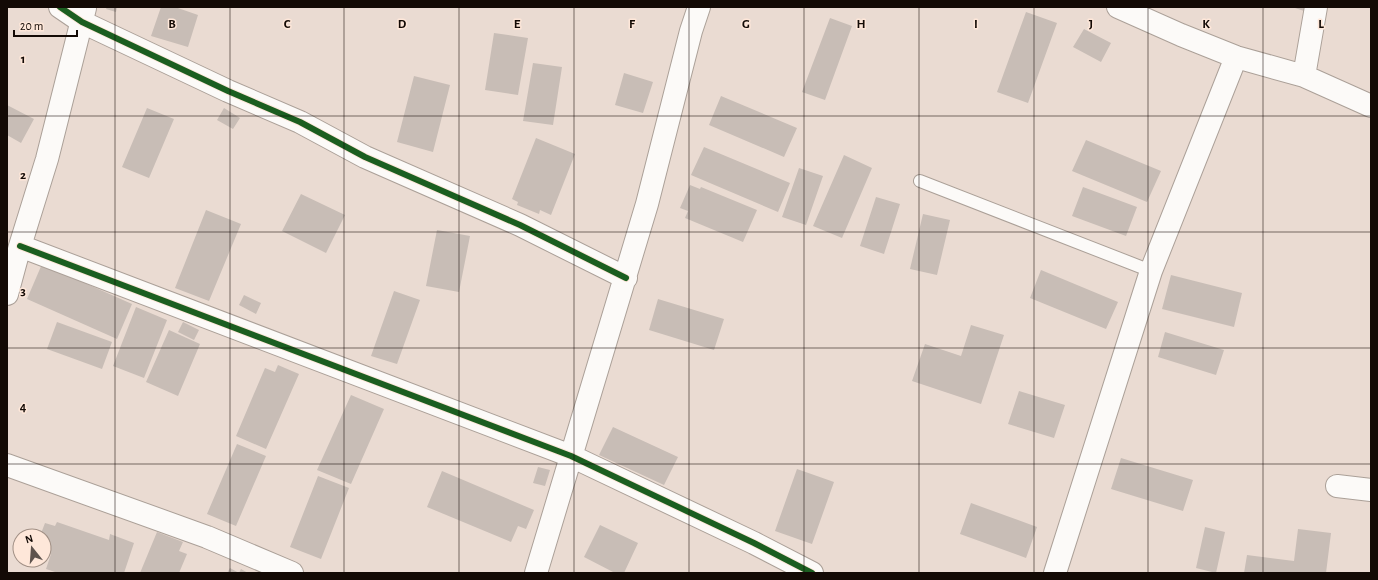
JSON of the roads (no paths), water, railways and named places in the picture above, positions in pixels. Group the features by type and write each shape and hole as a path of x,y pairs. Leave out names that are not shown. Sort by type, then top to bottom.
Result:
{"street":[{"path":"60,7 84,14 228,92 300,122 365,157 520,225 626,278"},
{"path":"536,573 570,456 648,204 691,31 699,7"},
{"path":"1118,7 1236,58 1304,76 1371,106"},
{"path":"1304,76 1316,7"},
{"path":"7,294 47,159 84,14"},
{"path":"1055,573 1151,271 1236,58"},
{"path":"20,246 570,456 754,543 812,573"},
{"path":"7,466 207,537 292,573"},
{"path":"1338,486 1371,490"}],"lane":[{"path":"920,182 1151,271"}]}
